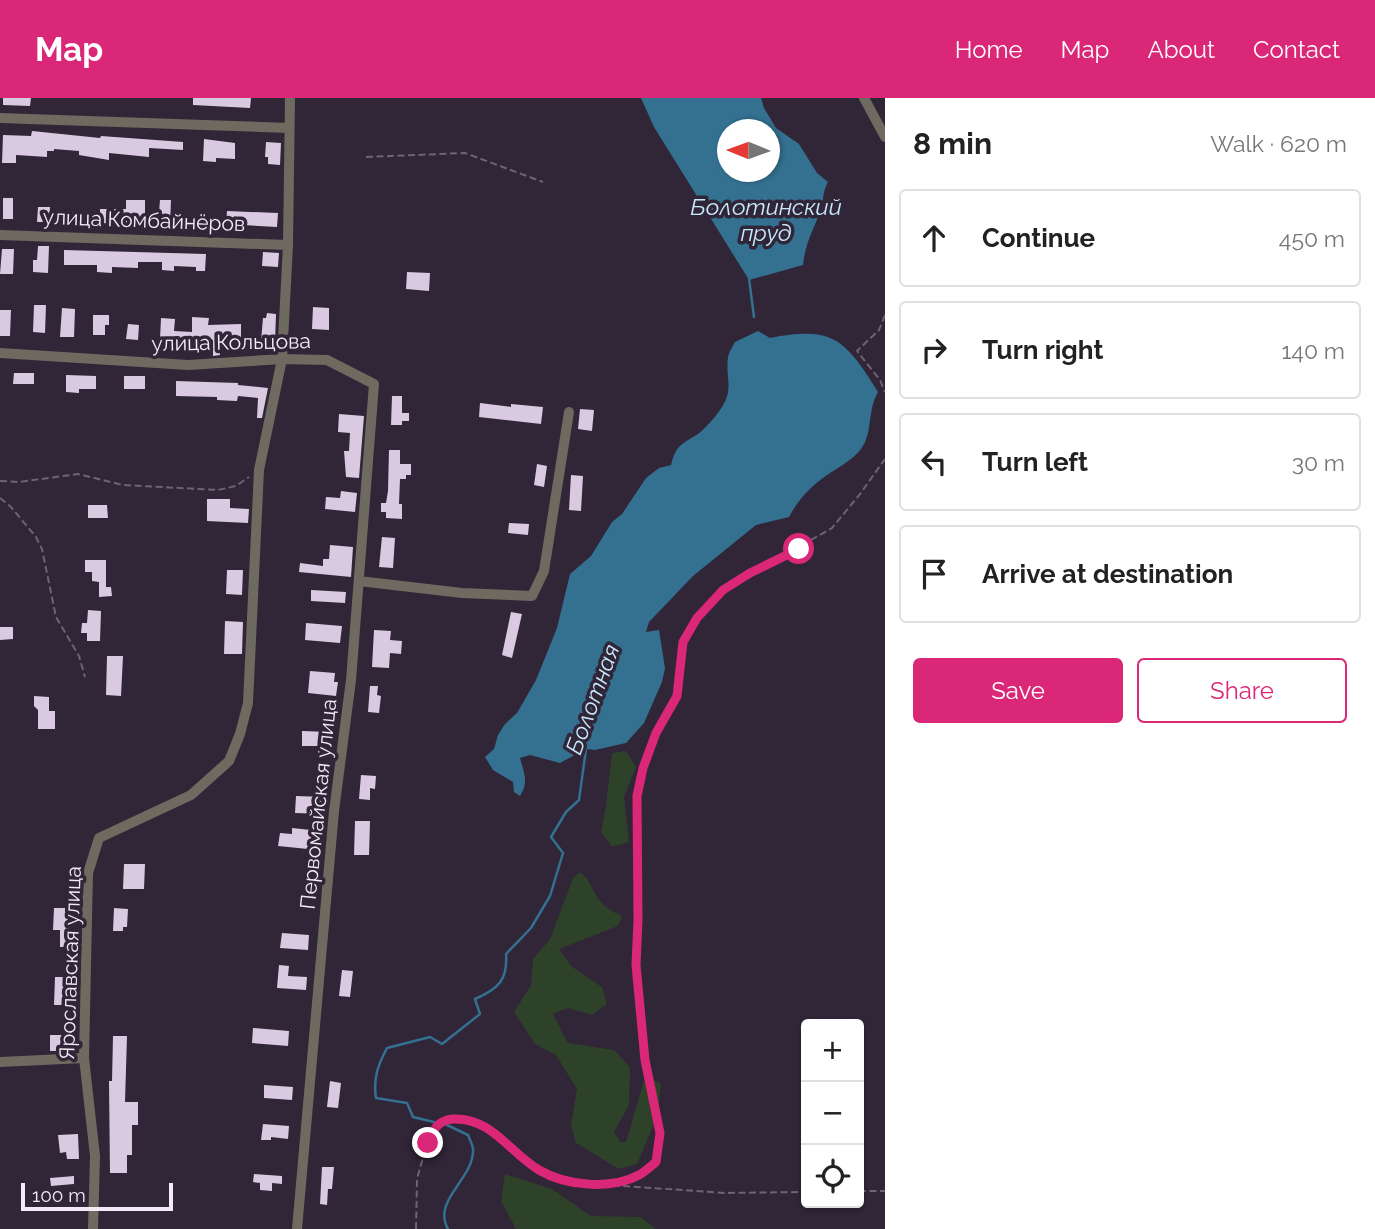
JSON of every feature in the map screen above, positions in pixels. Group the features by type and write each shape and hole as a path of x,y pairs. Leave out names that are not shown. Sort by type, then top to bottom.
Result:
{"street":[{"name":"Ярославская улица","path":"93,1229 95,1156 84,1058 88,873 99,838 191,795 229,761 240,734 248,703 259,470 282,359 288,244 290,98"},
{"path":"864,98 885,137"},
{"path":"0,118 289,128"},
{"name":"улица Комбайнёров","path":"0,235 288,244"},
{"name":"улица Кольцова","path":"0,353 188,365 282,359 327,360 374,384"},
{"name":"Первомайская улица","path":"297,1229 334,811 351,680 374,384"},
{"path":"359,581 462,593 532,596 544,571 569,412"},
{"path":"0,1062 84,1058"}],"path":[{"path":"366,157 465,153 543,182"},
{"path":"885,316 879,330 857,351 880,380 885,392"},
{"path":"615,1184 639,1175 656,1162 660,1133 645,1060 638,1000 637,796 643,768 656,733 677,696 683,642 697,618 723,590 832,528 860,495 885,459"},
{"path":"0,481 19,482 78,474 123,485 218,490 236,486 259,470"},
{"path":"0,498 36,537 42,549 56,617 79,656 85,677"},
{"path":"416,1229 417,1179 430,1137 442,1121 468,1119 492,1131 540,1170 567,1182 724,1193 801,1192"},
{"path":"864,1191 885,1191"}],"green space":[{"path":"626,751 636,767 624,797 629,842 612,847 601,832 612,753"},
{"path":"580,872 601,902 622,916 618,926 559,949 571,966 602,987 607,1004 592,1015 568,1008 553,1014 568,1043 614,1050 630,1067 629,1105 614,1132 620,1142 626,1142 645,1077 661,1083 657,1117 637,1164 619,1169 576,1143 571,1126 577,1089 556,1055 535,1044 514,1012 531,985 533,959 550,939 573,878"},
{"path":"505,1174 552,1189 591,1216 641,1217 656,1229 516,1229 501,1201"}],"water":[{"name":"Болотинский пруд","path":"641,98 761,98 771,119 717,119 717,182 780,182 780,131 799,144 817,173 828,182 803,265 749,280 654,127"},
{"path":"758,331 770,338 809,334 823,336 846,348 878,392 872,407 865,443 850,460 812,487 789,517 756,525 693,576 649,622 646,632 659,630 665,668 662,682 644,723 626,743 595,750 586,749 560,763 530,755 520,758 525,782 520,796 514,792 513,782 493,770 485,757 494,749 498,735 517,713 536,680 557,628 570,574 591,556 612,522 622,514 646,478 659,468 671,465 680,446 710,423 727,396 727,364 730,351 735,342"}],"building":[{"path":"3,98 31,98 30,106 3,105"},
{"path":"193,98 251,98 250,108 193,105"},
{"path":"32,131 183,142 183,150 149,148 149,157 109,153 109,160 79,155 79,151 54,149 47,151 47,157 16,155 16,163 2,163 3,135 31,136"},
{"path":"204,139 235,143 235,159 216,158 216,162 203,161"},
{"path":"266,142 281,143 280,165 268,164 268,157 265,157"},
{"path":"3,198 13,198 13,219 3,219"},
{"path":"126,200 145,200 145,225 100,223 100,209 126,209"},
{"path":"160,200 171,200 170,225 158,225"},
{"path":"38,207 50,207 49,222 37,222"},
{"path":"227,211 278,213 277,227 226,224"},
{"path":"64,212 84,213 83,223 64,222"},
{"path":"38,246 49,246 48,273 33,272 33,260 37,260"},
{"path":"2,249 14,249 13,274 0,274"},
{"path":"64,250 206,254 205,271 196,271 196,267 174,266 174,271 162,270 162,262 138,262 138,268 112,267 112,273 97,272 97,265 64,265"},
{"path":"263,252 279,253 278,267 262,266"},
{"path":"407,272 430,273 429,291 406,289"},
{"path":"34,305 46,305 45,333 33,332"},
{"path":"313,307 329,308 329,330 312,329"},
{"path":"62,308 75,309 74,337 60,337"},
{"path":"0,310 11,310 10,336 0,336"},
{"path":"267,313 276,314 275,342 261,341 263,318 266,318"},
{"path":"93,315 109,315 105,335 93,335"},
{"path":"192,317 209,318 208,325 241,324 241,340 220,340 220,355 213,356 213,340 191,339 191,342 160,339 161,318 175,319 174,331 192,332"},
{"path":"128,324 139,325 138,340 126,339"},
{"path":"14,373 34,373 34,384 13,384"},
{"path":"66,375 96,376 96,389 79,389 79,393 66,392"},
{"path":"124,376 145,376 145,389 124,389"},
{"path":"176,381 238,383 268,388 262,418 257,418 258,398 238,396 237,401 217,400 217,397 176,396"},
{"path":"392,396 402,396 402,413 409,413 409,421 402,421 402,425 391,425"},
{"path":"480,403 543,407 541,424 479,417"},
{"path":"580,409 594,410 592,431 578,429"},
{"path":"339,414 364,416 359,478 346,477 344,451 349,451 350,433 338,432"},
{"path":"389,450 400,450 400,464 411,464 411,475 400,479 399,504 402,504 402,519 386,518 386,512 381,512 381,503 386,503 388,491"},
{"path":"537,464 547,466 544,487 534,485"},
{"path":"571,475 583,476 581,511 569,510"},
{"path":"341,491 357,493 355,512 325,509 326,497 340,498"},
{"path":"207,499 230,499 230,508 249,509 248,523 207,521"},
{"path":"88,505 107,505 108,518 88,518"},
{"path":"509,523 529,524 528,535 508,533"},
{"path":"382,537 395,538 393,568 379,567"},
{"path":"330,545 353,547 351,577 299,572 300,563 323,566 323,559 329,559"},
{"path":"85,560 106,560 106,587 111,587 112,596 99,597 99,582 92,581 92,572 85,572"},
{"path":"227,570 243,570 242,595 226,594"},
{"path":"311,590 346,592 345,603 311,601"},
{"path":"88,610 101,611 100,641 87,641 87,633 81,633 82,623 87,623"},
{"path":"511,612 522,614 512,658 502,655"},
{"path":"225,621 243,622 242,654 224,654"},
{"path":"306,623 342,626 340,643 305,640"},
{"path":"0,627 13,627 13,639 0,640"},
{"path":"374,630 391,631 390,640 402,641 401,654 390,653 389,668 372,667"},
{"path":"107,656 123,656 121,696 106,695"},
{"path":"310,671 335,673 334,682 338,682 336,696 308,693"},
{"path":"370,686 378,686 377,695 381,696 379,713 368,712"},
{"path":"34,696 49,697 49,711 55,711 55,729 38,729 38,710 34,706"},
{"path":"302,731 331,732 331,754 318,754 318,746 302,746"},
{"path":"361,775 376,776 375,789 370,788 370,800 359,799"},
{"path":"296,796 326,797 325,814 295,813"},
{"path":"355,821 370,821 369,855 354,855"},
{"path":"292,828 320,831 318,850 278,846 280,833 292,834"},
{"path":"124,864 145,864 144,889 123,889"},
{"path":"54,908 69,908 68,947 60,947 60,930 53,930"},
{"path":"114,908 128,909 127,927 123,927 123,931 113,931"},
{"path":"282,933 309,935 308,950 280,948"},
{"path":"279,965 289,966 288,976 307,977 306,990 277,988"},
{"path":"342,970 353,971 350,997 339,996"},
{"path":"55,977 69,977 68,1005 54,1005"},
{"path":"253,1028 289,1031 288,1046 252,1043"},
{"path":"50,1035 67,1035 67,1051 50,1051"},
{"path":"113,1036 127,1036 125,1102 138,1102 138,1125 132,1125 132,1155 127,1155 127,1173 110,1173 109,1081 112,1081"},
{"path":"330,1081 341,1083 338,1108 327,1107"},
{"path":"264,1085 293,1087 292,1100 264,1098"},
{"path":"263,1124 289,1126 288,1139 271,1137 271,1140 261,1140"},
{"path":"78,1134 79,1159 67,1159 66,1152 60,1153 58,1135"},
{"path":"322,1167 334,1167 327,1205 320,1204"},
{"path":"254,1174 282,1176 282,1184 272,1183 272,1191 260,1190 260,1183 253,1182"},
{"path":"74,1176 74,1184 51,1186 50,1178"}],"waterway":[{"name":"Болотная","path":"749,278 754,317"},
{"name":"Болотная","path":"434,1122 413,1117 407,1103 376,1098 376,1078 381,1060 387,1048 430,1037 442,1044 480,1014 475,999 500,983 505,971 506,954 531,928 550,896 563,853 551,837 566,812 579,800 586,749"},
{"name":"Болотная","path":"447,1125 468,1135 473,1150 471,1162 445,1209 444,1219 448,1229"}],"route":[{"path":"428,1143 442,1121 468,1119 492,1131 540,1170 567,1182 615,1184 639,1175 656,1162 660,1133 645,1060 636,965 637,796 643,768 656,733 677,696 683,642 697,618 723,590 750,573 799,549"}]}
